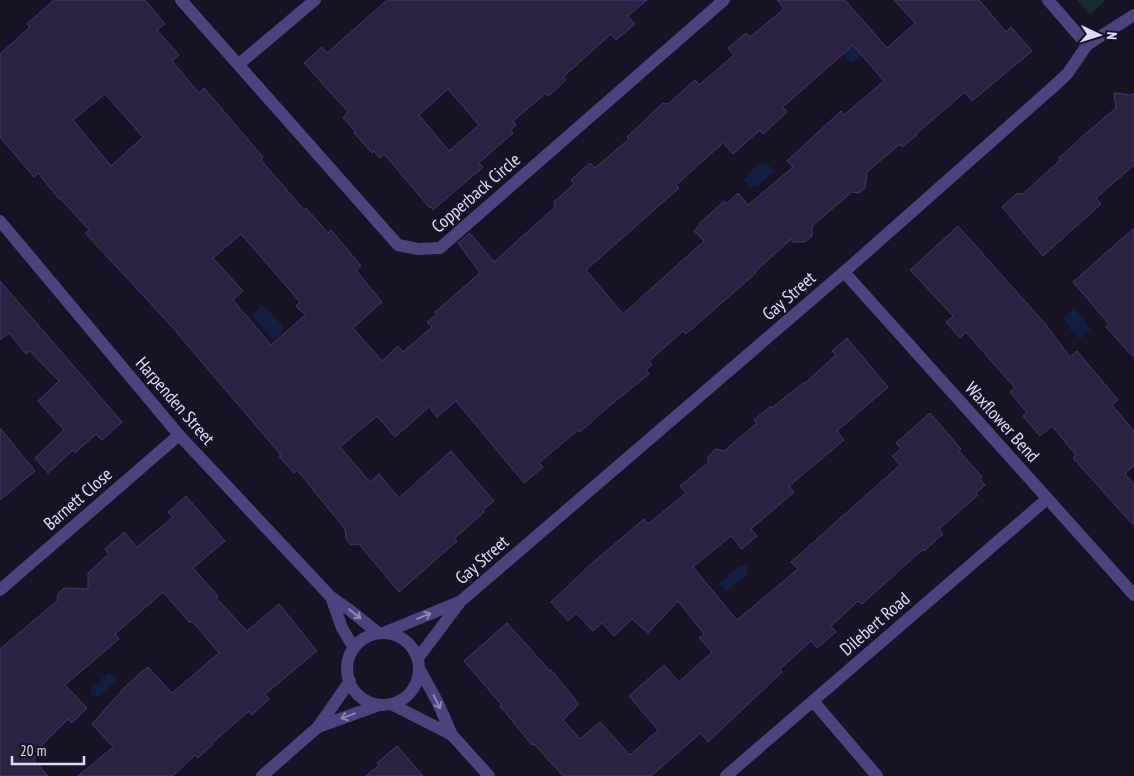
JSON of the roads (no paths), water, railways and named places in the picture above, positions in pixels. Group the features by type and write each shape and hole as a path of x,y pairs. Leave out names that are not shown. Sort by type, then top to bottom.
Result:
{"street":[{"name":"Copperback Circle","path":"182,0 398,245 418,249 440,248 724,0"},
{"path":"240,64 315,0"},
{"path":"1048,0 1087,45"},
{"name":"Gay Street","path":"419,664 461,601 844,272 1052,88 1068,73 1087,45 1134,15"},
{"name":"Harpenden Street","path":"0,221 180,436 331,597 382,632 396,635 406,640 413,648 452,735 489,776"},
{"name":"Waxflower Bend","path":"844,272 1134,595"},
{"name":"Barnett Close","path":"0,590 180,436"},
{"name":"Dilebert Road","path":"726,776 1047,498"},
{"name":"Harpenden Street","path":"331,597 342,628 354,648"},
{"name":"Gay Street","path":"382,632 461,601"},
{"path":"262,776 318,727 350,681 347,670 348,658 354,648 368,635 382,632"},
{"path":"318,727 402,700 411,692 417,682 419,664"},
{"name":"Harpenden Street","path":"350,681 354,690 369,702 385,704 452,735"},
{"path":"813,701 877,776"}],"water":[{"path":"868,32 877,42 851,64 843,54"},
{"path":"765,162 774,171 759,185 751,187 743,180 757,165"},
{"path":"261,305 283,326 283,331 275,339 254,318 253,314"},
{"path":"1074,308 1090,330 1080,339 1063,319"},
{"path":"746,564 749,568 746,570 748,573 726,592 719,583 741,565 743,567"},
{"path":"109,672 117,680 98,698 96,695 91,695 91,689"}]}
